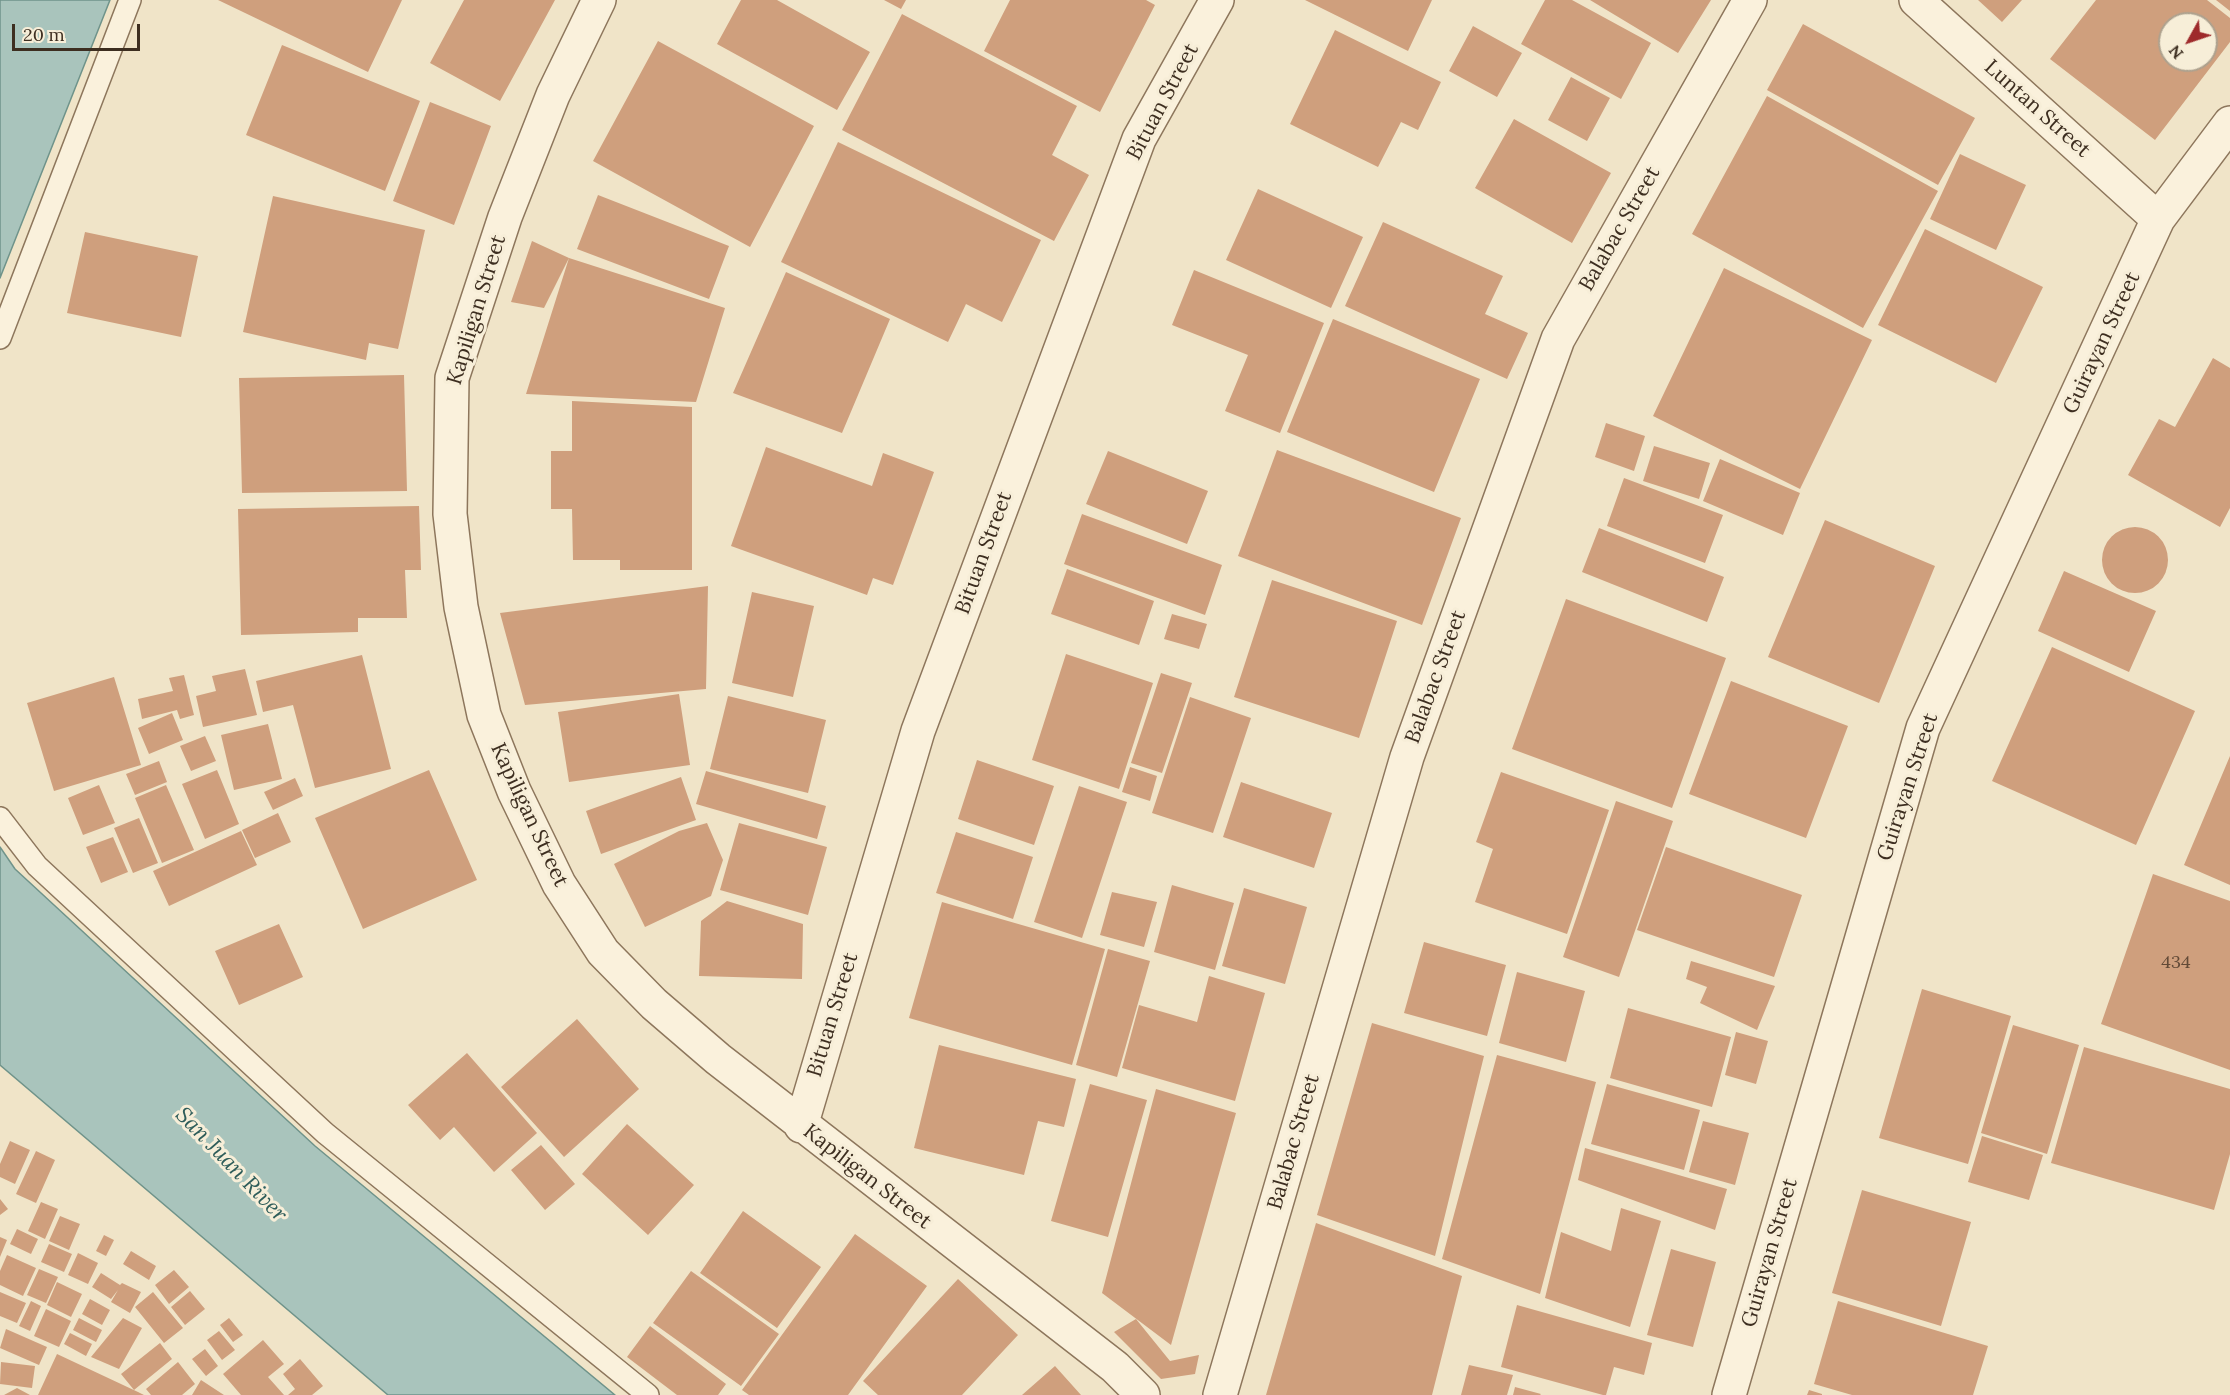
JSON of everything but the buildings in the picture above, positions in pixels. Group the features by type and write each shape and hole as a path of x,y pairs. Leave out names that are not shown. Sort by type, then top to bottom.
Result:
{"street":[{"name":"Kapiligan Street","path":"599,0 553,95 505,217 452,378 450,514 461,607 484,715 514,791 558,884 603,952 654,1004 718,1059 1115,1367 1143,1395"},
{"name":"Bituan Street","path":"801,1125 918,731 1138,139 1217,0"},
{"name":"Balabac Street","path":"1221,1395 1407,757 1558,339 1750,0"},
{"name":"Luntan Street","path":"1916,0 2158,219"},
{"name":"Guirayan Street","path":"1729,1395 1923,728 2158,219 2230,123"}],"lane":[{"path":"0,338 130,0"},
{"path":"0,818 37,866 325,1132 648,1395"}],"water":[{"path":"0,0 110,0 0,278"},
{"name":"San Juan River","path":"0,847 15,869 315,1146 615,1395 388,1395 0,1065"}]}
